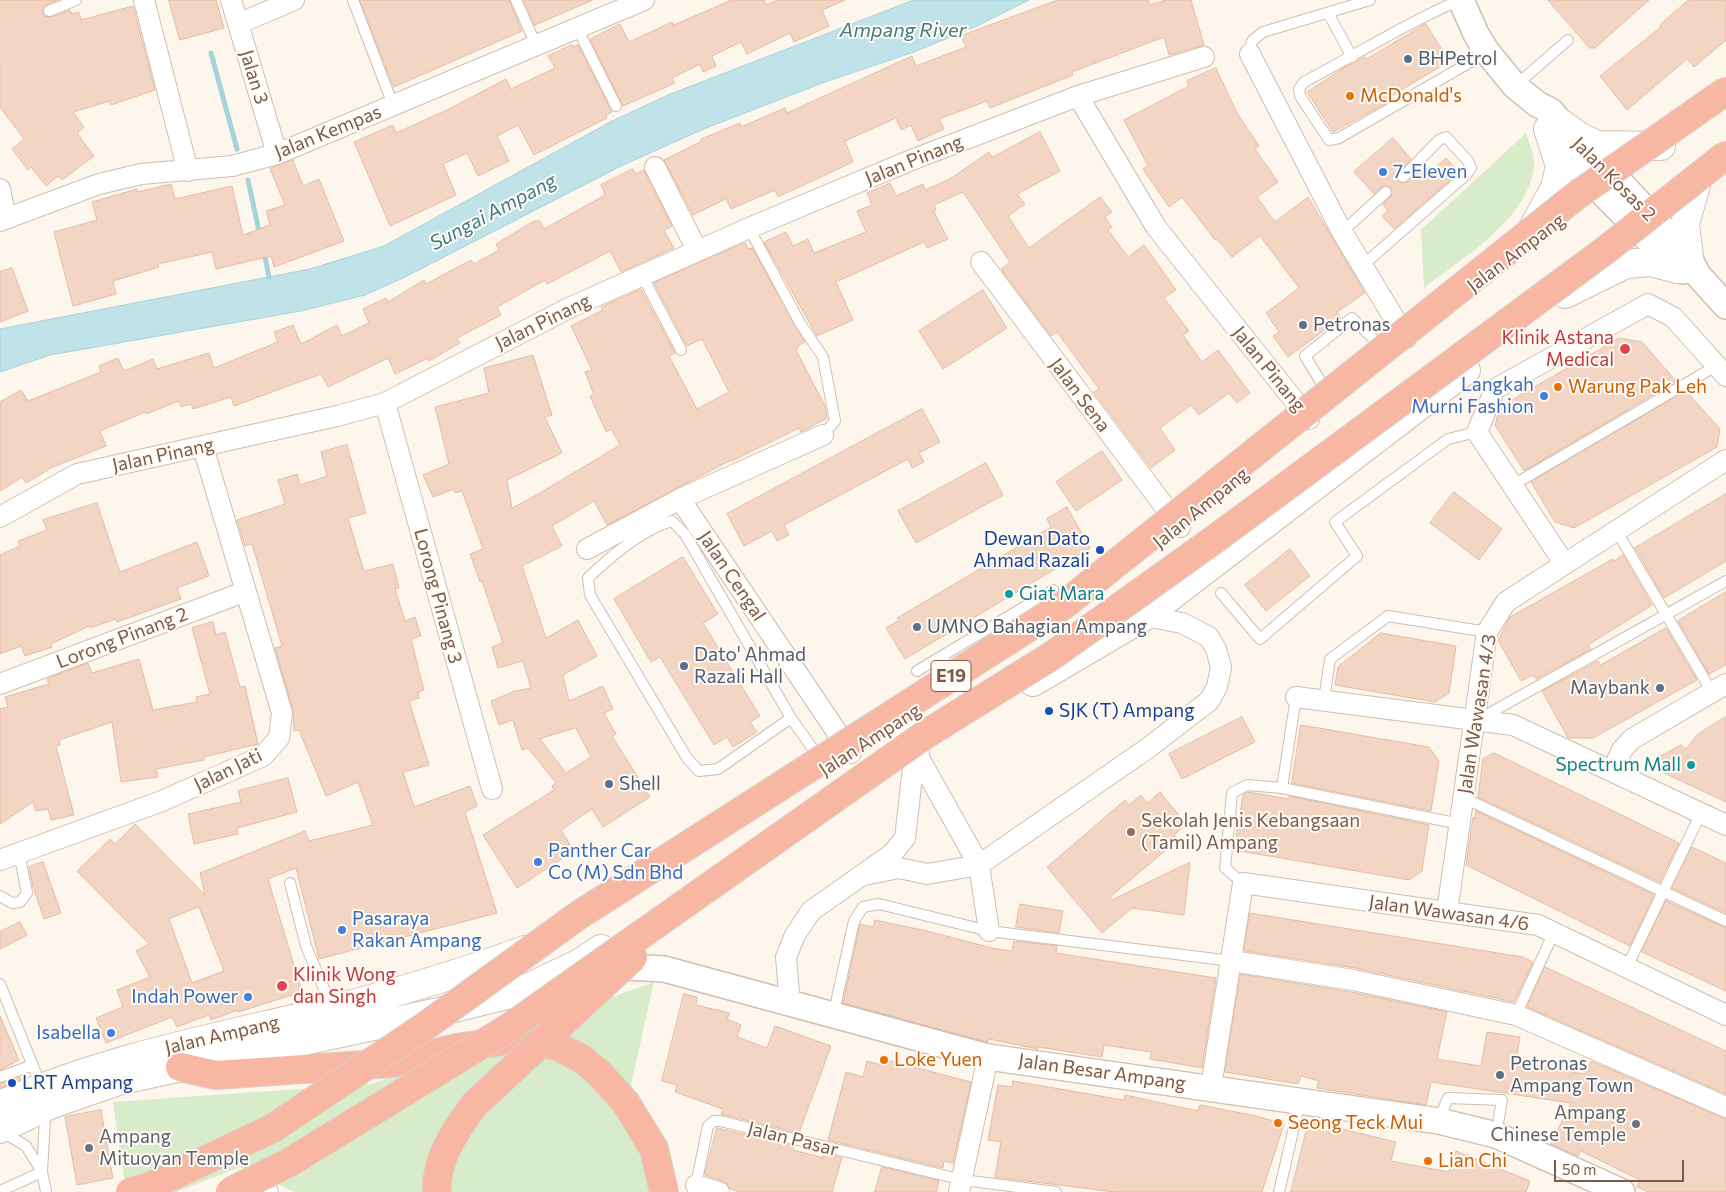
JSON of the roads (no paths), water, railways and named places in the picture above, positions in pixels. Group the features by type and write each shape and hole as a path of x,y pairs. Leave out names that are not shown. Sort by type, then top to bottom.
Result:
{"highway":[{"name":"E19","path":"130,1192 147,1188 273,1128 424,1027 580,914 1064,604 1577,195 1726,93"},
{"name":"E19","path":"229,1192 290,1162 510,1027 923,736 1053,654 1207,545 1607,249 1726,155"},
{"path":"436,1192 436,1183 442,1157 455,1132 474,1105 713,883"},
{"path":"180,1067 216,1075 393,1063 456,1048 517,1039 557,1046 582,1059 599,1073 626,1103 654,1149 664,1192"}],"main road":[{"name":"Jalan Ampang","path":"0,1108 42,1085 153,1051 332,1009 428,983 571,932 1062,616 1180,527 1524,243 1610,186 1726,93"},
{"path":"1554,125 1597,145 1661,146"},
{"path":"1524,243 1555,188 1560,166 1554,125"},
{"name":"Jalan Ampang","path":"42,1085 121,1080 434,1013 519,992 578,964 669,903 915,751 1145,616 1654,228 1697,182 1726,160"},
{"path":"1565,294 1626,264 1651,262 1688,267 1685,224 1697,182"},
{"path":"899,722 915,751"}],"street":[{"path":"144,0 188,171"},
{"name":"Jalan 3","path":"231,0 277,154"},
{"path":"238,24 294,0"},
{"name":"Jalan Kempas","path":"3,220 99,184 141,174 232,166 277,154 644,0"},
{"name":"Jalan Kosas 2","path":"1461,0 1476,34 1487,52 1515,86 1537,104 1541,119 1554,125 1578,168 1610,186 1654,228 1726,306"},
{"path":"1250,54 1342,232 1362,266 1397,346"},
{"name":"Jalan Pinang","path":"0,517 77,474 337,416 385,402 569,308 749,228 909,161 1078,96 1204,57"},
{"name":"Jalan Pinang","path":"1078,96 1156,227 1309,419"},
{"path":"655,167 697,250"},
{"path":"0,190 3,220"},
{"name":"Jalan Sena","path":"981,262 1180,527"},
{"path":"1564,563 1477,432 1495,389 1648,304 1673,317 1721,371"},
{"name":"Lorong Pinang 3","path":"385,402 492,788"},
{"path":"586,549 680,499 823,435"},
{"name":"Jalan Jati","path":"9,857 162,801 263,756 279,738 282,713 244,592 203,446"},
{"name":"Jalan Wawasan 4/3","path":"1447,912 1486,632 1506,602 1726,460"},
{"name":"Jalan Cengal","path":"680,499 851,753"},
{"name":"Lorong Pinang 2","path":"0,684 244,592"},
{"path":"864,875 899,868 927,874 979,865 1148,748 1209,701 1217,687 1221,667 1216,649 1208,638 1182,623 1145,616"},
{"path":"1612,771 1622,750 1632,739 1719,688"},
{"path":"1296,697 1513,725 1726,825"},
{"path":"915,751 979,865 989,931"},
{"path":"790,1005 786,957 795,935 811,911 830,895 864,875 892,854 905,838 915,751"},
{"path":"1211,1087 1243,883"},
{"name":"Jalan Wawasan 4/6","path":"1243,883 1538,925 1726,1015"},
{"path":"1232,961 1353,980 1516,1015 1726,1107"},
{"name":"Jalan Besar Ampang","path":"578,964 664,969 833,1017 988,1057 1211,1087 1438,1121 1496,1135 1622,1192"},
{"path":"961,1186 988,1057"},
{"name":"Jalan Pasar","path":"696,1186 719,1192"},
{"path":"229,1192 254,1188 268,1192"}],"lane":[{"path":"49,11 76,0"},
{"path":"353,0 393,105"},
{"path":"516,0 536,45"},
{"path":"1250,54 1252,41 1262,32 1370,0"},
{"path":"1461,0 1419,18 1304,82 1300,89 1300,96 1329,140 1340,138 1487,52"},
{"path":"1328,14 1352,57"},
{"path":"577,28 616,106"},
{"path":"1515,86 1568,40"},
{"path":"1362,266 1467,174 1471,168 1468,161 1446,137 1439,140 1403,177"},
{"path":"1342,232 1386,192"},
{"path":"749,228 800,324 823,357 835,421 823,435"},
{"path":"642,275 681,350"},
{"path":"1332,400 1305,356 1352,318 1397,346"},
{"path":"1513,485 1721,371"},
{"path":"1221,593 1260,639 1357,556 1335,522 1448,439 1477,432"},
{"path":"791,718 718,770 700,771 687,758 590,595 588,578 603,564 656,526 672,521 685,534 791,718 826,768"},
{"path":"1616,530 1667,615 1719,688"},
{"path":"1475,721 1726,581"},
{"path":"917,671 1053,590"},
{"path":"1324,700 1330,659 1388,616 1486,632"},
{"path":"942,656 956,685"},
{"path":"1282,788 1296,697"},
{"path":"1243,883 1225,868 1232,793 1247,784 1282,788 1460,824"},
{"path":"1464,798 1726,921"},
{"path":"1626,967 1700,813"},
{"path":"0,896 12,903 20,902 26,893 9,857"},
{"path":"290,883 306,946 332,1009"},
{"path":"833,1017 854,921 863,907 880,904 989,931 1232,961"},
{"path":"1516,1015 1554,932"},
{"path":"0,984 42,1085 45,1118 42,1172 46,1192"},
{"path":"1438,1121 1448,1098 1502,1100 1496,1135"},
{"path":"1279,1192 1300,1100"},
{"path":"0,1108 42,1172"},
{"name":"Jalan Pasar","path":"696,1186 708,1126 714,1121 961,1186"},
{"path":"0,1191 42,1172"},
{"path":"961,1186 1056,1192"}],"water":[{"name":"Ampang River","path":"914,0 1029,0 977,26 914,52 825,82 706,128 621,166 403,278 365,295 301,311 50,355 0,372 0,329 310,269 384,246 610,122 668,95"}],"waterway":[{"path":"211,53 237,149"},
{"path":"248,180 260,236"},
{"path":"264,252 269,277"}],"place":[{"name":"BHPetrol","path":"1408,59"},
{"name":"McDonald's","path":"1350,96"},
{"name":"7-Eleven","path":"1383,172"},
{"name":"Petronas","path":"1303,325"},
{"name":"Klinik Astana Medical","path":"1625,349"},
{"name":"Warung Pak Leh","path":"1558,387"},
{"name":"Langkah Murni Fashion","path":"1544,396"},
{"name":"Dewan Dato Ahmad Razali","path":"1100,550"},
{"name":"Giat Mara","path":"1009,594"},
{"name":"UMNO Bahagian Ampang","path":"917,627"},
{"name":"Dato' Ahmad Razali Hall","path":"684,666"},
{"name":"Maybank","path":"1660,688"},
{"name":"SJK (T) Ampang","path":"1049,711"},
{"name":"Spectrum Mall","path":"1691,765"},
{"name":"Shell","path":"609,784"},
{"name":"Sekolah Jenis Kebangsaan (Tamil) Ampang","path":"1131,832"},
{"name":"Panther Car Co (M) Sdn Bhd","path":"538,862"},
{"name":"Pasaraya Rakan Ampang","path":"342,930"},
{"name":"Klinik Wong dan Singh","path":"282,986"},
{"name":"Indah Power","path":"248,997"},
{"name":"Isabella","path":"111,1033"},
{"name":"Loke Yuen","path":"884,1060"},
{"name":"Petronas Ampang Town","path":"1500,1075"},
{"name":"LRT Ampang","path":"12,1083"},
{"name":"Seong Teck Mui","path":"1278,1123"},
{"name":"Ampang Chinese Temple","path":"1636,1124"},
{"name":"Ampang Mituoyan Temple","path":"89,1148"},
{"name":"Lian Chi","path":"1428,1161"}],"water label":[{"name":"Sungai Ampang","path":"493,212"}]}
